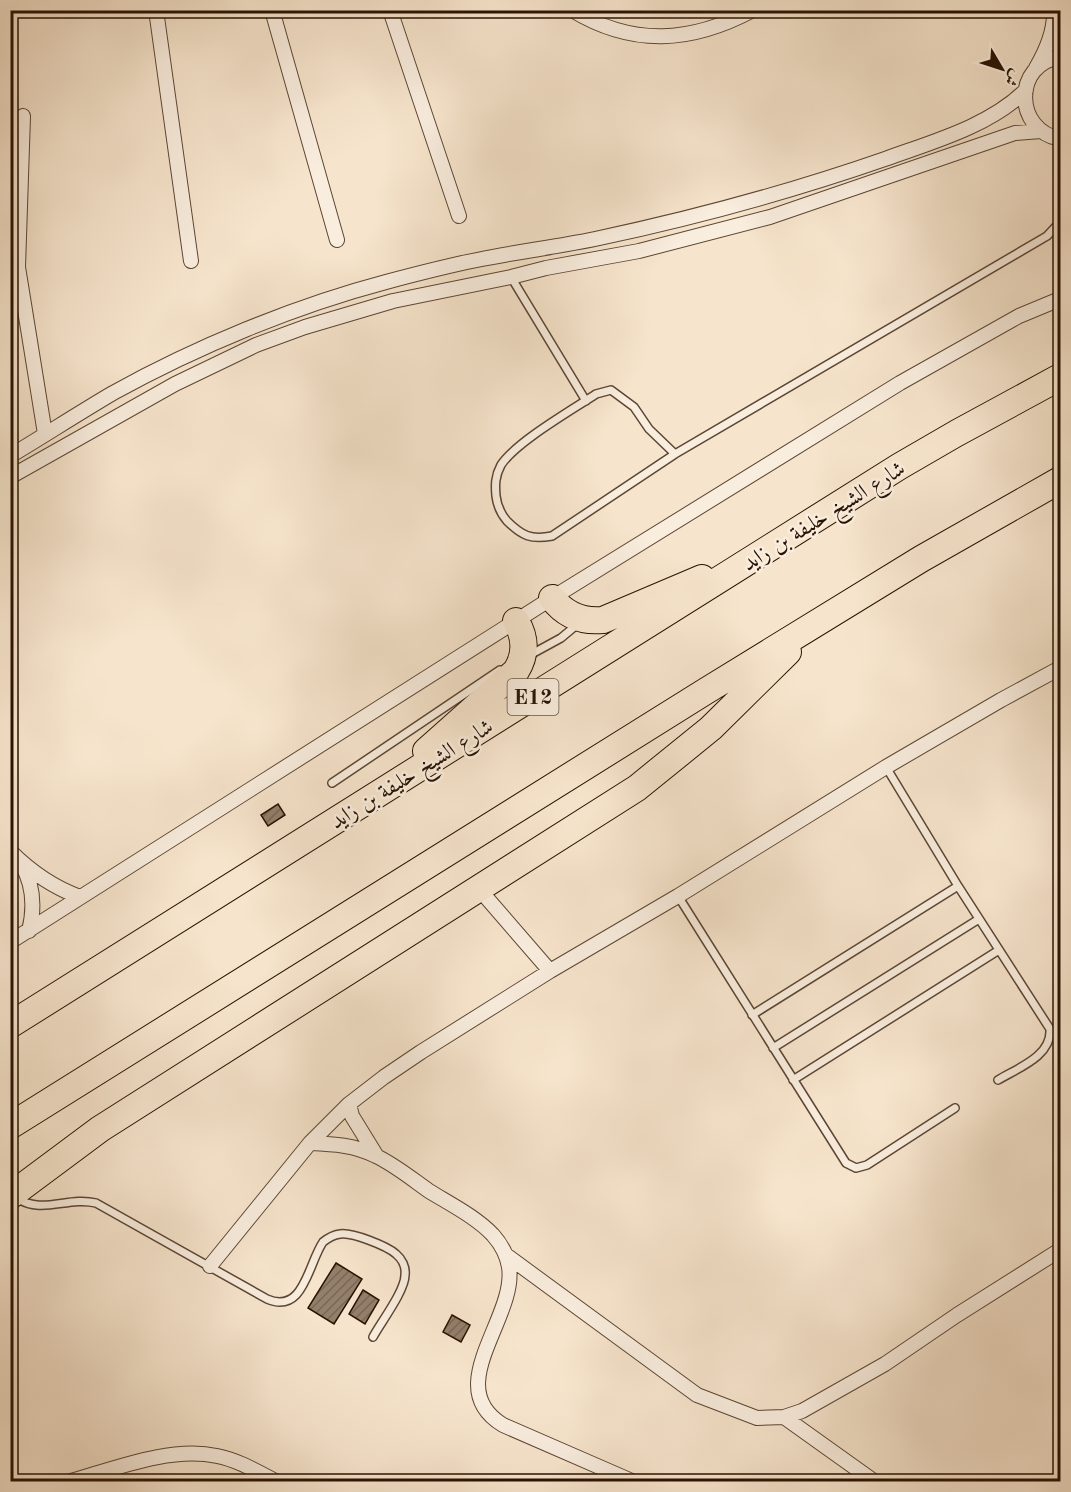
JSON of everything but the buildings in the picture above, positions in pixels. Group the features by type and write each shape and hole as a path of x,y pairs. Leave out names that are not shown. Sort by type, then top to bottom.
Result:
{"highway":[{"name":"شارع الشيخ خليفة بن زايد","path":"10,1025 909,461 1060,377"},
{"path":"10,1126 472,836 931,553 1060,480"},
{"path":"552,598 566,612 583,620 594,621 613,617 672,590 745,564"},
{"path":"392,785 445,733 511,676 522,659 523,639 516,621"},
{"path":"11,1194 100,1129 610,806 663,768 734,706 816,624"}],"street":[{"path":"156,10 191,261"},
{"path":"272,10 337,240"},
{"path":"390,10 459,216"},
{"path":"572,10 599,25 614,30 670,37 708,30 753,10"},
{"path":"1056,22 1026,90 1026,108 1034,124 1041,131 1060,140"},
{"path":"1033,73 1047,61 1060,57"},
{"path":"10,456 115,392 245,330 298,309 385,282 474,260 605,237 747,203 811,184 907,151 977,123 999,113 1026,90"},
{"path":"23,116 18,267 45,434"},
{"path":"10,477 136,405 256,345 316,324 393,301 546,268 639,251 759,220 1015,133 1041,131"},
{"path":"10,942 552,598 900,383 1019,316 1060,299"},
{"path":"210,1266 310,1143 349,1104 420,1052 886,767 1060,668"},
{"path":"15,855 47,882 80,897"},
{"path":"15,855 27,873 32,894 32,916 28,931"},
{"path":"479,889 549,971"},
{"path":"349,1104 352,1116 376,1155"},
{"path":"310,1143 345,1145 376,1155 486,1229 501,1245 506,1255 510,1276 509,1287 478,1375 478,1392 485,1408 503,1425 634,1482"},
{"path":"506,1255 697,1395 757,1418 784,1417 802,1411 885,1364 1060,1250"},
{"path":"784,1417 875,1482"},
{"path":"68,1482 152,1459 192,1453 231,1459 277,1482"}],"lane":[{"path":"675,454 649,429 634,407 610,390 596,394 514,450 501,466 495,482 497,503 503,516 524,534 536,539 552,536 675,454 1047,236 1060,222"},
{"path":"511,277 586,401"},
{"path":"332,783 496,672 561,638 583,620"},
{"path":"886,767 958,886 1045,1019 1050,1034 1048,1044 1041,1053 998,1080"},
{"path":"752,1015 958,886"},
{"path":"678,896 846,1163 856,1168 867,1165 955,1108"},
{"path":"773,1048 979,919"},
{"path":"793,1080 999,950"},
{"path":"11,1194 37,1206 80,1200 96,1203 267,1299 283,1302 298,1294 319,1248 329,1238 348,1233 389,1249 402,1261 405,1278 373,1337"}]}
